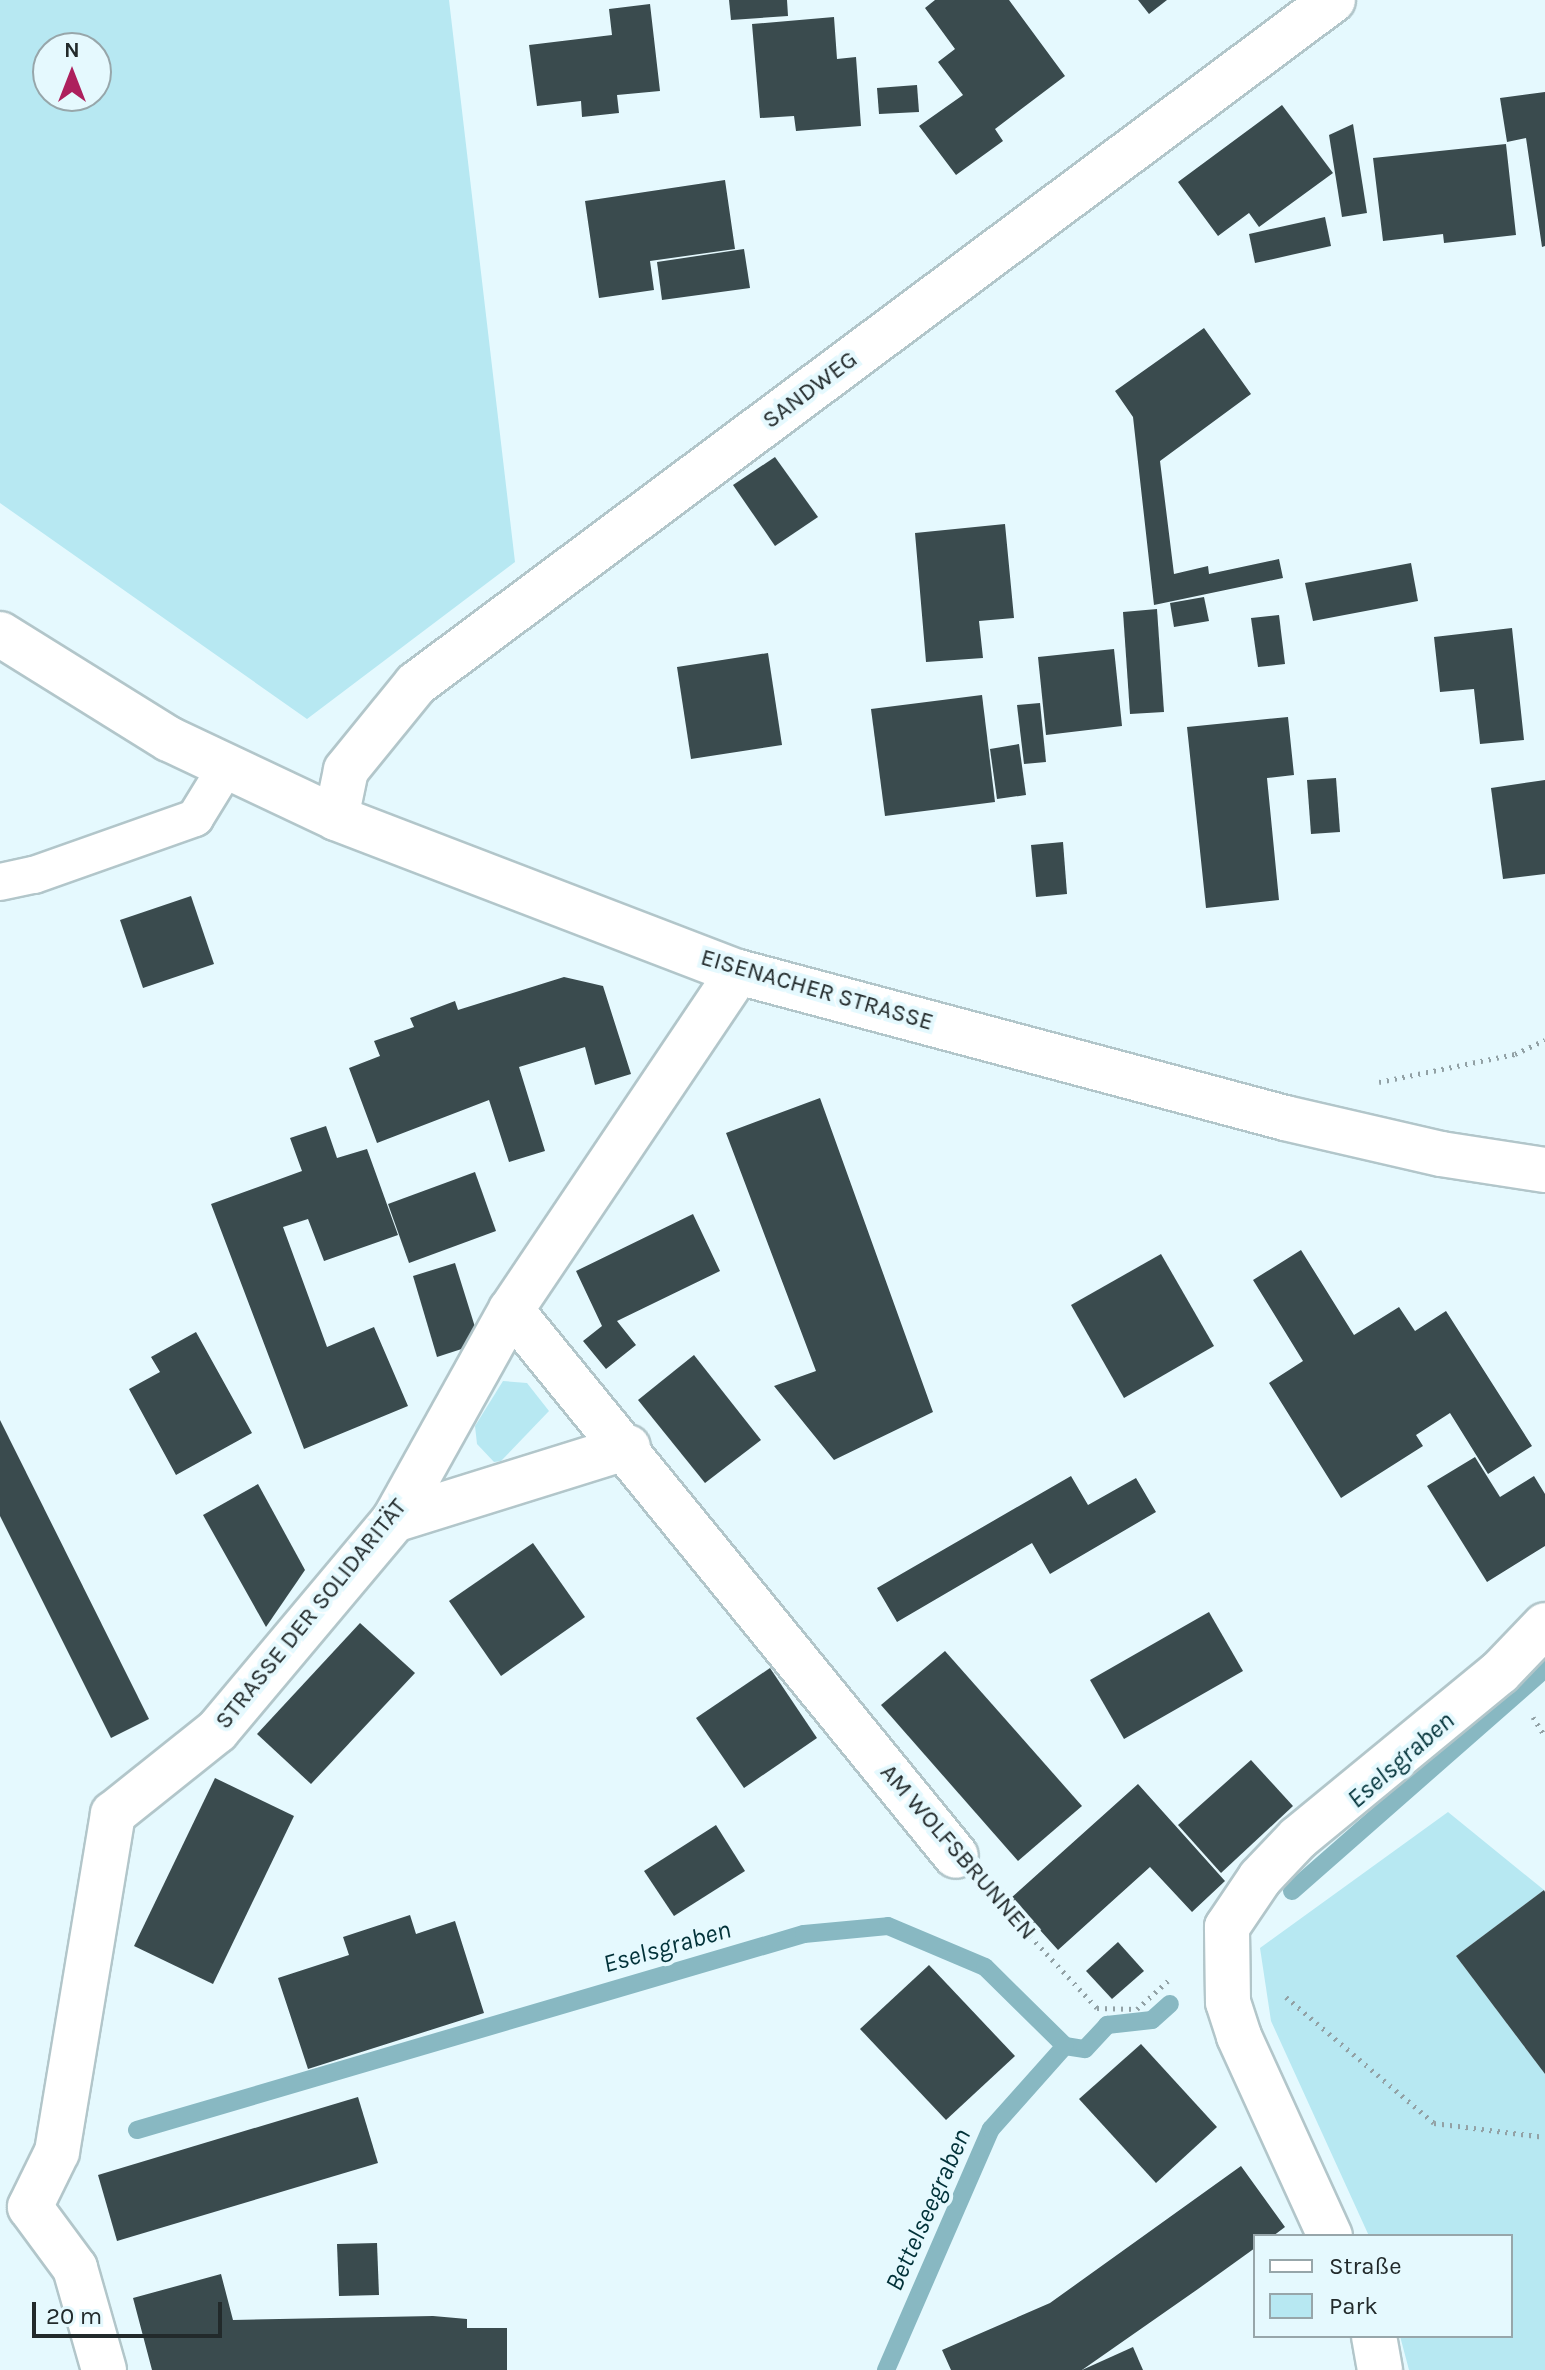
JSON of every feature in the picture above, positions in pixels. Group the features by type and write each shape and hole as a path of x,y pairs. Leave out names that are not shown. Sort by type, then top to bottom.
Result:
{"street":[{"name":"SANDWEG","path":"336,818 346,770 416,684 1333,0"},
{"name":"EISENACHER STRASSE","path":"0,634 169,739 336,818 738,972 1285,1118 1441,1154 1545,1170"},
{"name":"STRASSE DER SOLIDARITÄT","path":"104,2370 75,2268 15,2208 57,2152 113,1814 217,1731 394,1520 511,1310 738,972"},
{"name":"AM WOLFSBRUNNEN","path":"511,1310 628,1447 956,1856"},
{"path":"394,1520 628,1447"},
{"path":"1329,2234 1239,2036 1228,2002 1227,1927 1260,1878 1298,1838 1500,1672 1545,1625"},
{"path":"1374,2338 1380,2370"}],"lane":[{"path":"0,882 34,875 195,818 227,766"}],"path":[{"path":"1373,1084 1515,1054 1545,1040"},
{"path":"1534,1719 1545,1736"},
{"name":"AM WOLFSBRUNNEN","path":"956,1856 1097,2008 1137,2009 1227,1927"},
{"path":"1277,1989 1434,2123 1545,2137"}],"green space":[{"path":"0,0 449,0 515,562 307,719 0,503"},
{"path":"503,1381 527,1383 549,1411 501,1461 494,1462 477,1444 475,1426"},
{"path":"1448,1812 1544,1890 1456,1956 1545,2074 1545,2370 1409,2370 1401,2338 1513,2338 1513,2234 1368,2234 1271,2021 1260,1948"}],"building":[{"path":"729,0 787,0 788,16 731,20"},
{"path":"935,0 1009,0 1065,76 995,129 1003,141 956,175 919,126 963,95 938,62 955,49 925,8"},
{"path":"1138,0 1167,0 1149,14"},
{"path":"650,4 660,91 617,95 619,113 582,117 581,101 537,106 529,45 612,35 609,9"},
{"path":"834,17 837,59 856,57 861,126 796,131 794,116 760,118 752,24"},
{"path":"917,85 919,112 879,114 877,88"},
{"path":"1545,92 1545,246 1542,247 1526,138 1507,142 1500,98"},
{"path":"1282,105 1333,173 1259,227 1249,213 1218,236 1178,182"},
{"path":"1353,124 1367,213 1342,217 1329,135"},
{"path":"1506,144 1516,235 1444,243 1443,234 1383,241 1373,158"},
{"path":"725,180 735,249 650,261 654,290 599,298 585,201"},
{"path":"1325,217 1331,246 1255,263 1249,234"},
{"path":"744,249 750,288 662,300 657,262"},
{"path":"1204,328 1251,394 1160,461 1174,574 1208,566 1209,574 1279,559 1283,578 1154,605 1133,417 1115,391"},
{"path":"775,457 818,517 775,546 733,485"},
{"path":"1005,524 1014,618 979,621 983,658 926,662 915,533"},
{"path":"1411,563 1418,601 1313,621 1305,583"},
{"path":"1204,597 1209,621 1174,627 1170,603"},
{"path":"1157,609 1164,712 1130,714 1123,612"},
{"path":"1279,615 1285,664 1258,667 1251,618"},
{"path":"1512,628 1524,740 1480,744 1474,689 1440,692 1434,637"},
{"path":"1114,649 1122,726 1046,735 1038,657"},
{"path":"768,653 782,745 691,759 677,667"},
{"path":"982,695 995,802 885,816 871,709"},
{"path":"1040,703 1046,762 1024,764 1017,705"},
{"path":"1288,717 1294,775 1267,778 1279,900 1206,908 1187,727"},
{"path":"1019,744 1026,795 997,799 990,749"},
{"path":"1336,778 1340,832 1311,834 1307,780"},
{"path":"1545,780 1545,874 1503,879 1491,788"},
{"path":"1063,842 1067,894 1036,897 1031,845"},
{"path":"191,896 214,964 143,988 120,920"},
{"path":"564,977 603,986 631,1074 595,1085 585,1047 519,1067 545,1151 509,1162 489,1100 377,1143 349,1068 380,1056 374,1041 414,1027 410,1018 455,1001 458,1010"},
{"path":"820,1098 933,1412 834,1460 774,1386 816,1371 726,1133"},
{"path":"326,1126 337,1158 367,1149 398,1235 324,1261 308,1219 283,1227 327,1347 374,1327 408,1406 304,1449 211,1204 302,1171 290,1138"},
{"path":"475,1172 496,1231 409,1263 388,1204"},
{"path":"693,1214 720,1271 617,1321 636,1345 606,1369 583,1341 602,1326 576,1271"},
{"path":"1301,1250 1354,1335 1399,1307 1415,1331 1446,1311 1532,1446 1488,1474 1450,1413 1416,1435 1423,1446 1341,1498 1269,1383 1303,1361 1253,1280"},
{"path":"1161,1254 1214,1346 1124,1398 1071,1305"},
{"path":"455,1263 480,1343 437,1357 413,1276"},
{"path":"196,1332 252,1433 176,1475 129,1389 160,1372 151,1357"},
{"path":"694,1355 761,1440 705,1483 638,1400"},
{"path":"0,1420 149,1719 111,1738 0,1516"},
{"path":"1475,1457 1500,1497 1534,1476 1545,1494 1545,1546 1487,1582 1427,1486"},
{"path":"1071,1476 1088,1505 1136,1478 1156,1512 1050,1574 1032,1543 897,1622 877,1588"},
{"path":"258,1484 305,1570 266,1627 203,1515"},
{"path":"533,1543 585,1617 501,1676 449,1601"},
{"path":"1209,1612 1243,1671 1124,1739 1090,1680"},
{"path":"360,1623 415,1673 311,1784 257,1734"},
{"path":"945,1651 1082,1806 1018,1861 881,1705"},
{"path":"770,1668 817,1738 744,1788 696,1718"},
{"path":"1251,1760 1293,1806 1221,1873 1178,1825"},
{"path":"215,1778 294,1816 213,1984 134,1946"},
{"path":"1138,1784 1225,1881 1192,1912 1150,1867 1058,1950 1011,1898"},
{"path":"716,1825 745,1871 674,1916 644,1871"},
{"path":"1545,1892 1545,2074 1456,1956"},
{"path":"410,1915 416,1934 455,1921 484,2013 308,2069 278,1978 349,1955 343,1937"},
{"path":"1118,1942 1144,1971 1112,1999 1086,1971"},
{"path":"929,1965 1015,2056 946,2120 860,2029"},
{"path":"1141,2044 1217,2127 1156,2183 1079,2099"},
{"path":"358,2097 378,2163 117,2241 98,2175"},
{"path":"1241,2166 1285,2227 1276,2234 1253,2234 1253,2249 1082,2370 951,2370 942,2350 1050,2303"},
{"path":"377,2243 379,2295 339,2296 337,2244"},
{"path":"221,2274 233,2320 433,2316 467,2319 467,2328 507,2328 507,2370 152,2370 133,2298"},
{"path":"1133,2347 1143,2370 1082,2370"}],"waterway":[{"name":"Eselsgraben","path":"1292,1891 1545,1669"},
{"name":"Eselsgraben","path":"137,2130 804,1934 888,1926 985,1967 1065,2046 1085,2049 1107,2025 1152,2020 1170,2004"},
{"name":"Bettelseegraben","path":"886,2370 991,2129 1065,2046"}]}
